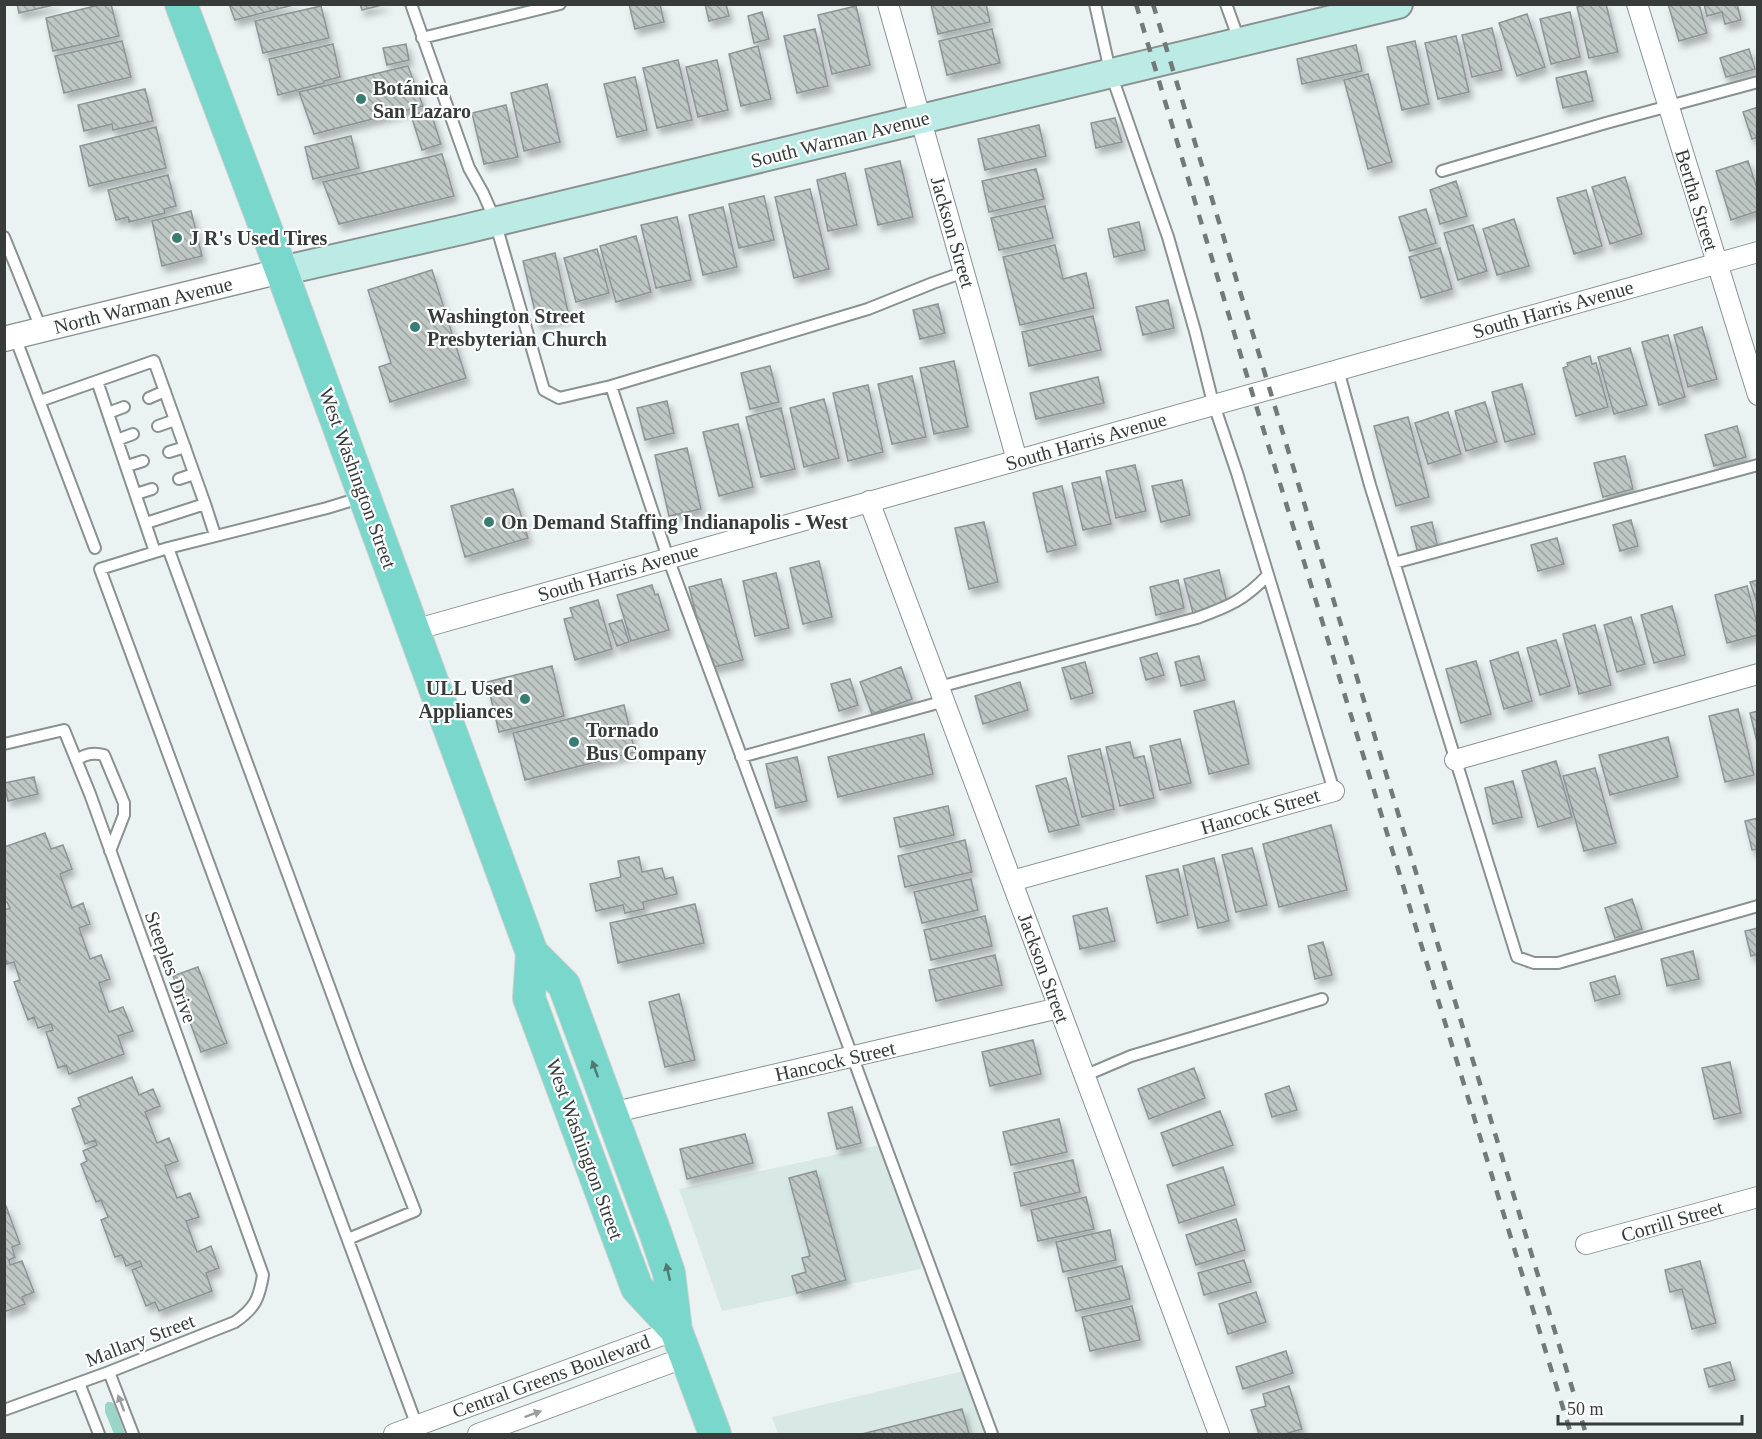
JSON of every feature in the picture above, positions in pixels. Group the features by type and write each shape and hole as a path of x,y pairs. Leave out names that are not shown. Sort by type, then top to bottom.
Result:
{"main road":[{"name":"West Washington Street","path":"181,4 532,953 529,998 637,1288 681,1343"},
{"name":"South Warman Avenue","path":"281,271 495,222 1398,4"},
{"name":"West Washington Street","path":"532,953 564,985 669,1273 681,1343 715,1434"}],"street":[{"name":"Jackson Street","path":"888,4 1017,460"},
{"name":"Bertha Street","path":"1637,4 1758,395"},
{"name":"South Harris Avenue","path":"414,630 1758,252"},
{"name":"North Warman Avenue","path":"10,338 281,271"},
{"name":"Jackson Street","path":"869,501 1219,1434"},
{"path":"1455,760 1758,674"},
{"name":"Hancock Street","path":"1012,881 1334,790"},
{"name":"Hancock Street","path":"611,1113 1059,1008"},
{"name":"Corrill Street","path":"1586,1244 1758,1197"},
{"name":"Central Greens Boulevard","path":"393,1434 681,1343"},
{"name":"Central Greens Boulevard","path":"478,1434 681,1343"}],"lane":[{"path":"411,4 469,168 495,222 544,390 559,398 611,386 868,309 964,272"},
{"path":"423,38 560,4"},
{"path":"1095,4 1112,74 1168,237 1214,405 1334,790"},
{"path":"1226,4 1240,43"},
{"path":"1442,171 1758,82"},
{"path":"4,237 42,331"},
{"path":"10,338 40,401 95,548"},
{"path":"40,401 154,361 215,536"},
{"path":"1338,370 1370,485 1516,957 1534,963 1558,963 1758,906"},
{"path":"97,381 156,552"},
{"path":"611,386 668,558 992,1434"},
{"path":"148,398 165,392"},
{"path":"108,413 124,407"},
{"path":"158,426 175,420"},
{"path":"117,440 133,434"},
{"path":"170,452 185,447"},
{"path":"126,466 143,461"},
{"path":"1394,563 1758,465"},
{"path":"179,479 194,474"},
{"path":"136,494 152,489"},
{"path":"364,496 327,508 168,548 100,569 417,1426"},
{"path":"146,523 205,504"},
{"path":"168,548 354,1054 415,1211 348,1239"},
{"path":"741,756 1197,618 1233,604 1252,592 1268,575"},
{"name":"Steeples Drive","path":"4,744 64,730 90,794 263,1275"},
{"path":"76,760 90,753 105,754 124,803 124,815 110,851"},
{"path":"1084,1076 1131,1056 1322,999"},
{"name":"Mallary Street","path":"4,1410 109,1372 235,1322 250,1311 260,1294 263,1275"},
{"path":"109,1372 133,1434"},
{"path":"79,1383 99,1434"}],"shaded area":[{"path":"880,1145 922,1259 921,1269 722,1311 679,1189"},
{"path":"963,1371 985,1434 778,1434 772,1417"}],"green space":[{"path":"107,1402 114,1404 125,1434 114,1434 105,1412"}],"building":[{"path":"17,4 58,4 19,13"},
{"path":"111,4 119,36 53,51 46,18"},
{"path":"229,4 297,4 235,20"},
{"path":"360,4 386,4 362,10"},
{"path":"629,4 660,4 664,22 635,29"},
{"path":"705,4 726,4 729,16 709,21"},
{"path":"986,4 990,22 938,34 931,5"},
{"path":"1606,4 1618,52 1589,58 1577,7"},
{"path":"1668,4 1699,4 1707,33 1679,41"},
{"path":"1704,4 1737,4 1741,20 1725,24 1722,12 1707,16"},
{"path":"321,6 329,38 263,53 255,21"},
{"path":"856,6 870,65 832,74 818,15"},
{"path":"762,12 769,39 754,43 748,16"},
{"path":"1570,12 1580,57 1551,64 1540,19"},
{"path":"1527,14 1545,67 1517,76 1499,23"},
{"path":"1492,28 1502,70 1472,77 1462,35"},
{"path":"815,29 828,86 797,93 784,36"},
{"path":"992,29 1000,63 947,75 939,41"},
{"path":"1456,36 1469,92 1438,99 1425,43"},
{"path":"122,41 131,77 64,93 55,56"},
{"path":"1415,41 1429,104 1402,110 1387,47"},
{"path":"333,44 340,77 278,95 269,59"},
{"path":"406,44 409,60 387,65 383,48"},
{"path":"1356,45 1362,71 1302,84 1297,59"},
{"path":"758,46 771,99 741,106 729,54"},
{"path":"1749,49 1755,69 1726,77 1720,58"},
{"path":"678,60 692,120 657,128 643,68"},
{"path":"717,60 728,110 698,117 686,67"},
{"name":"Botánica San Lazaro","path":"408,66 423,106 314,134 299,92"},
{"path":"1586,71 1593,101 1563,108 1556,78"},
{"path":"1368,74 1392,162 1368,169 1344,80"},
{"path":"635,77 647,130 617,137 604,84"},
{"path":"547,84 560,142 524,151 511,93"},
{"path":"145,89 153,121 113,130 112,124 84,131 78,105"},
{"path":"506,105 518,157 484,164 472,113"},
{"path":"1758,107 1758,137 1752,139 1743,112"},
{"path":"430,110 441,144 422,150 411,115"},
{"path":"1115,118 1122,142 1096,148 1091,123"},
{"path":"1039,125 1046,156 985,170 978,139"},
{"path":"156,127 166,168 89,186 80,146"},
{"path":"351,136 359,168 313,179 305,147"},
{"path":"442,154 454,196 339,224 323,182"},
{"path":"900,161 913,217 878,225 865,169"},
{"path":"1748,161 1758,191 1758,211 1731,220 1716,171"},
{"path":"1036,169 1044,199 989,212 982,181"},
{"path":"845,173 857,225 828,231 817,180"},
{"path":"168,175 176,206 164,209 165,213 129,222 128,217 116,220 108,190"},
{"path":"1625,177 1642,234 1610,244 1592,187"},
{"path":"1456,181 1467,216 1440,224 1430,190"},
{"path":"810,189 829,269 794,278 775,197"},
{"path":"1586,190 1602,246 1574,254 1557,198"},
{"path":"764,196 774,240 739,248 729,204"},
{"path":"1045,206 1053,238 999,250 991,218"},
{"path":"723,207 737,267 703,275 689,215"},
{"path":"1426,209 1436,243 1410,251 1399,217"},
{"name":"J R's Used Tires","path":"191,211 202,256 162,266 152,221"},
{"path":"677,217 691,280 656,288 641,225"},
{"path":"1514,219 1529,266 1497,275 1483,229"},
{"path":"1139,222 1145,250 1114,257 1108,229"},
{"path":"1473,225 1487,271 1458,280 1444,233"},
{"path":"636,236 651,292 616,302 600,246"},
{"path":"1055,245 1063,279 1086,273 1094,308 1020,325 1003,257"},
{"path":"1440,248 1452,289 1421,298 1409,257"},
{"path":"597,249 609,293 576,302 564,258"},
{"path":"555,253 569,316 538,324 523,261"},
{"name":"Washington Street Presbyterian Church","path":"432,270 466,378 390,402 379,367 391,363 368,290"},
{"path":"1168,300 1174,328 1143,335 1136,307"},
{"path":"938,304 945,333 920,339 913,310"},
{"path":"1093,316 1101,350 1029,366 1022,332"},
{"path":"1702,327 1717,379 1688,387 1674,335"},
{"path":"1668,335 1685,397 1659,405 1642,342"},
{"path":"1630,348 1647,405 1614,414 1598,357"},
{"path":"1590,356 1592,364 1596,363 1608,407 1576,416 1563,368 1568,366 1567,363"},
{"path":"954,361 968,427 934,434 920,368"},
{"path":"770,366 779,402 750,409 741,373"},
{"path":"912,376 926,437 892,444 878,384"},
{"path":"1098,377 1104,403 1036,419 1030,393"},
{"path":"1522,384 1535,434 1505,442 1492,392"},
{"path":"868,385 883,452 848,461 833,393"},
{"path":"824,399 839,458 804,467 790,408"},
{"path":"667,401 674,433 645,440 637,408"},
{"path":"1485,402 1497,442 1466,451 1455,411"},
{"path":"781,408 795,469 761,477 746,417"},
{"path":"1448,412 1461,454 1428,464 1415,423"},
{"path":"1408,417 1429,497 1396,506 1374,426"},
{"path":"738,424 753,487 719,496 703,432"},
{"path":"1737,426 1746,457 1714,466 1705,435"},
{"path":"687,448 701,509 669,516 655,455"},
{"path":"1625,456 1633,489 1603,497 1594,463"},
{"path":"1135,465 1146,511 1116,518 1106,471"},
{"path":"1100,477 1111,524 1083,530 1072,483"},
{"path":"1182,480 1190,515 1161,522 1152,486"},
{"path":"1062,486 1076,545 1047,552 1033,493"},
{"name":"On Demand Staffing Indianapolis - West","path":"513,489 528,538 465,557 451,506"},
{"path":"1631,520 1638,546 1620,551 1613,525"},
{"path":"984,522 998,582 969,589 955,528"},
{"path":"1432,522 1438,548 1418,553 1411,527"},
{"path":"1557,538 1564,564 1538,571 1531,545"},
{"path":"819,561 832,617 803,624 790,568"},
{"path":"1219,570 1227,602 1193,613 1184,579"},
{"path":"776,573 789,628 755,636 743,581"},
{"path":"721,579 743,660 710,668 689,587"},
{"path":"1178,580 1184,608 1156,615 1150,587"},
{"path":"1758,580 1758,606 1750,582"},
{"path":"652,585 655,595 658,594 669,630 631,641 617,595"},
{"path":"1747,586 1758,635 1727,643 1715,595"},
{"path":"598,600 612,649 575,660 564,619 573,617 570,608"},
{"path":"1672,606 1685,655 1654,663 1641,615"},
{"path":"1631,617 1645,664 1617,672 1604,625"},
{"path":"622,620 629,642 617,646 609,624"},
{"path":"1595,625 1611,685 1579,694 1563,634"},
{"path":"1556,640 1570,686 1540,695 1527,648"},
{"path":"1518,652 1532,701 1504,709 1490,661"},
{"path":"1157,653 1164,675 1146,680 1140,658"},
{"path":"1199,656 1205,680 1181,686 1175,662"},
{"path":"1476,661 1491,714 1461,723 1446,669"},
{"path":"1085,662 1093,693 1071,699 1062,668"},
{"name":"ULL Used Appliances","path":"552,666 564,716 499,732 487,682"},
{"path":"901,667 912,699 872,714 860,682"},
{"path":"850,679 858,705 839,711 831,684"},
{"path":"1020,682 1028,710 983,724 975,696"},
{"path":"1234,701 1249,764 1209,774 1194,711"},
{"name":"Tornado Bus Company","path":"624,705 635,752 525,780 513,733"},
{"path":"1738,709 1754,775 1725,782 1709,716"},
{"path":"1758,711 1758,746 1750,713"},
{"path":"924,734 933,774 838,797 828,757"},
{"path":"1668,737 1678,777 1610,795 1599,755"},
{"path":"1180,739 1191,783 1160,790 1150,746"},
{"path":"1130,742 1134,758 1144,756 1154,798 1120,806 1106,747"},
{"path":"1100,749 1114,809 1082,817 1068,756"},
{"path":"797,757 807,801 776,808 766,764"},
{"path":"1556,761 1572,817 1538,827 1522,771"},
{"path":"1595,768 1616,843 1584,851 1563,776"},
{"path":"34,777 38,794 8,801 4,783"},
{"path":"1066,778 1079,825 1049,832 1036,786"},
{"path":"1513,781 1522,817 1493,824 1485,788"},
{"path":"948,806 954,835 900,847 894,818"},
{"path":"1758,818 1758,849 1752,850 1745,821"},
{"path":"1331,825 1347,890 1279,907 1263,844"},
{"path":"45,833 51,849 63,845 72,869 60,874 72,908 83,903 90,924 79,928 90,959 101,955 110,979 99,983 109,1012 123,1007 133,1031 118,1036 124,1054 69,1074 66,1065 58,1068 46,1032 53,1030 51,1024 38,1028 34,1017 28,1020 14,982 20,980 14,962 7,964 4,956 4,910 10,908 7,902 4,903 4,847"},
{"path":"965,840 972,872 905,887 898,856"},
{"path":"1252,848 1267,905 1236,912 1222,855"},
{"path":"639,857 642,872 662,868 665,879 673,877 677,894 643,902 644,909 625,913 623,905 596,911 590,884 621,877 618,861"},
{"path":"1214,858 1229,921 1198,928 1183,866"},
{"path":"1178,869 1188,915 1157,923 1146,876"},
{"path":"971,879 978,910 922,923 914,892"},
{"path":"1632,899 1642,929 1615,938 1605,908"},
{"path":"695,904 704,943 618,963 610,923"},
{"path":"1107,908 1115,941 1080,949 1073,916"},
{"path":"985,916 992,946 931,960 924,930"},
{"path":"1758,928 1758,954 1751,956 1745,931"},
{"path":"1323,942 1332,975 1315,979 1308,946"},
{"path":"1693,951 1699,979 1667,986 1661,959"},
{"path":"995,955 1002,985 936,1001 929,970"},
{"path":"198,967 227,1043 201,1052 173,976"},
{"path":"1615,976 1620,994 1595,1001 1590,983"},
{"path":"679,994 695,1060 665,1067 649,1002"},
{"path":"1033,1040 1041,1074 990,1086 982,1052"},
{"path":"1730,1062 1741,1113 1714,1119 1702,1068"},
{"path":"1194,1068 1205,1098 1149,1119 1138,1089"},
{"path":"132,1077 139,1095 153,1089 160,1106 145,1112 157,1143 169,1138 178,1161 165,1166 177,1198 190,1193 199,1217 186,1221 197,1252 211,1246 219,1268 206,1273 212,1291 159,1311 155,1302 146,1306 132,1270 142,1266 140,1261 126,1266 122,1255 115,1257 101,1220 108,1217 101,1200 96,1202 81,1164 87,1161 83,1151 97,1145 95,1140 85,1144 72,1109 81,1105 78,1098"},
{"path":"1289,1086 1297,1110 1272,1117 1265,1094"},
{"path":"852,1107 861,1143 837,1149 828,1113"},
{"path":"1220,1111 1233,1145 1173,1166 1161,1133"},
{"path":"1059,1119 1067,1152 1011,1165 1003,1132"},
{"path":"745,1134 753,1163 687,1179 680,1149"},
{"path":"1073,1160 1080,1192 1021,1206 1014,1173"},
{"path":"1223,1167 1235,1205 1179,1223 1167,1185"},
{"path":"816,1171 846,1280 797,1293 792,1276 806,1272 802,1258 810,1256 789,1178"},
{"path":"1086,1197 1094,1229 1038,1241 1031,1210"},
{"path":"6,1206 20,1244 12,1247 15,1257 9,1260 10,1265 22,1261 34,1292 22,1297 25,1304 4,1312 4,1207"},
{"path":"1236,1219 1245,1250 1196,1265 1186,1235"},
{"path":"1110,1230 1116,1260 1063,1272 1056,1242"},
{"path":"1244,1260 1251,1282 1204,1295 1198,1273"},
{"path":"1700,1261 1716,1323 1692,1329 1682,1289 1670,1292 1665,1270"},
{"path":"1122,1266 1130,1299 1076,1311 1068,1278"},
{"path":"1256,1292 1266,1322 1228,1334 1219,1304"},
{"path":"1132,1306 1140,1340 1090,1351 1082,1317"},
{"path":"1286,1351 1293,1373 1243,1389 1236,1367"},
{"path":"1730,1362 1735,1380 1709,1387 1704,1369"},
{"path":"1289,1386 1302,1429 1285,1434 1259,1434 1251,1410 1266,1406 1263,1394"},
{"path":"962,1409 969,1434 862,1434"}],"railway":[{"path":"1136,4 1244,366 1571,1434"},
{"path":"1153,4 1586,1434"}],"place":[{"name":"Botánica San Lazaro","path":"361,99"},
{"name":"J R's Used Tires","path":"177,238"},
{"name":"Washington Street Presbyterian Church","path":"415,327"},
{"name":"On Demand Staffing Indianapolis - West","path":"489,522"},
{"name":"ULL Used Appliances","path":"525,699"},
{"name":"Tornado Bus Company","path":"574,742"}]}
